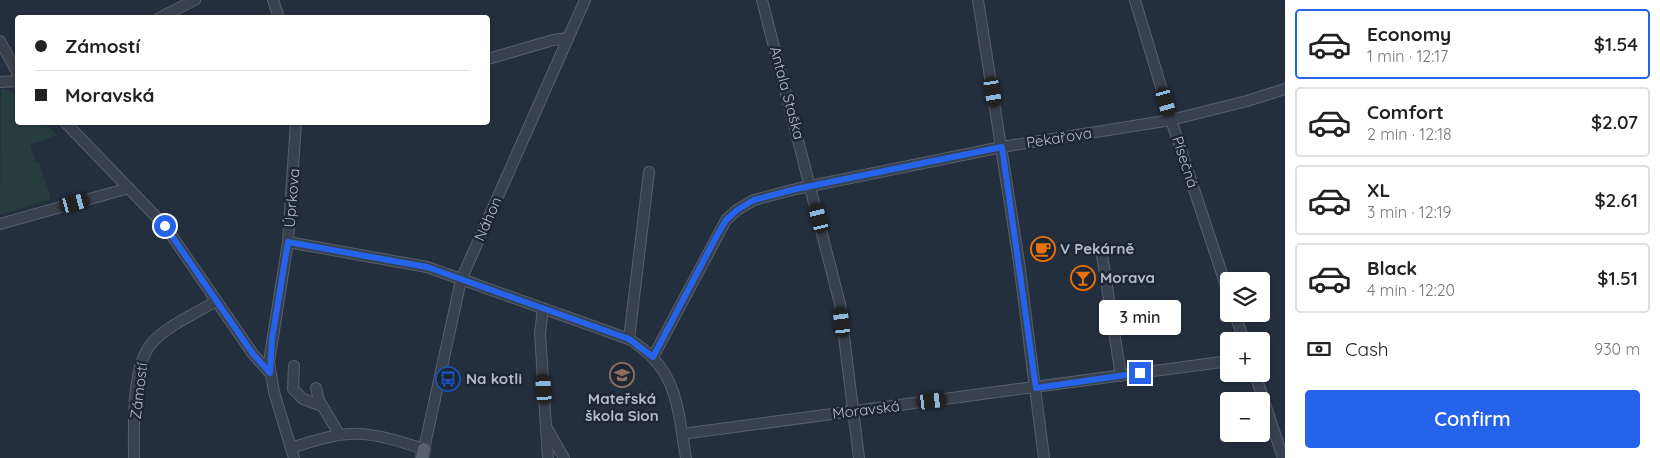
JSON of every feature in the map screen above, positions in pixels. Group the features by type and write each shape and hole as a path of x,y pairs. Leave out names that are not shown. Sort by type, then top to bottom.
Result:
{"street":[{"path":"165,15 195,0"},
{"path":"274,0 278,15"},
{"name":"Náhon","path":"423,454 461,280 586,0"},
{"name":"Antala Staška","path":"762,0 840,304 859,458"},
{"path":"978,0 1002,147 1044,458"},
{"name":"Písečná","path":"1135,0 1171,120 1221,272"},
{"path":"490,58 554,40 568,38"},
{"path":"0,41 15,68"},
{"path":"0,82 15,82"},
{"name":"Pekařova","path":"653,357 726,220 737,210 754,200 811,186 1002,147 1171,120 1285,89"},
{"path":"68,125 165,226 253,354 270,373"},
{"name":"Úprkova","path":"296,125 288,242 271,345 270,373 292,453 339,434 369,434 423,454"},
{"path":"629,339 649,172"},
{"path":"0,224 129,188"},
{"path":"288,242 427,267 629,339 661,365 670,384 686,458"},
{"path":"1102,255 1121,376"},
{"name":"Zámostí","path":"134,458 138,380 145,352 166,331 216,302"},
{"path":"543,309 540,333 548,458"},
{"name":"Moravská","path":"682,434 1220,362"},
{"path":"294,366 293,389 303,399 322,406"},
{"path":"1258,382 1283,458"},
{"path":"316,388 322,406 339,434"},
{"path":"546,427 564,458"}],"green space":[{"path":"1,88 15,93 15,125 47,125 57,135 30,145 36,163 39,162 51,199 0,215"}],"place":[{"name":"V Pekárně","path":"1043,249"},
{"name":"Morava","path":"1083,278"},
{"name":"Mateřská škola Sion","path":"622,375"},
{"name":"Na kotli","path":"448,379"}],"route":[{"path":"165,226 253,354 270,373 270,351 288,242 427,267 629,339 653,357 716,237 726,220 737,210 754,200 796,189 1002,147 1036,388 1140,373"}]}
